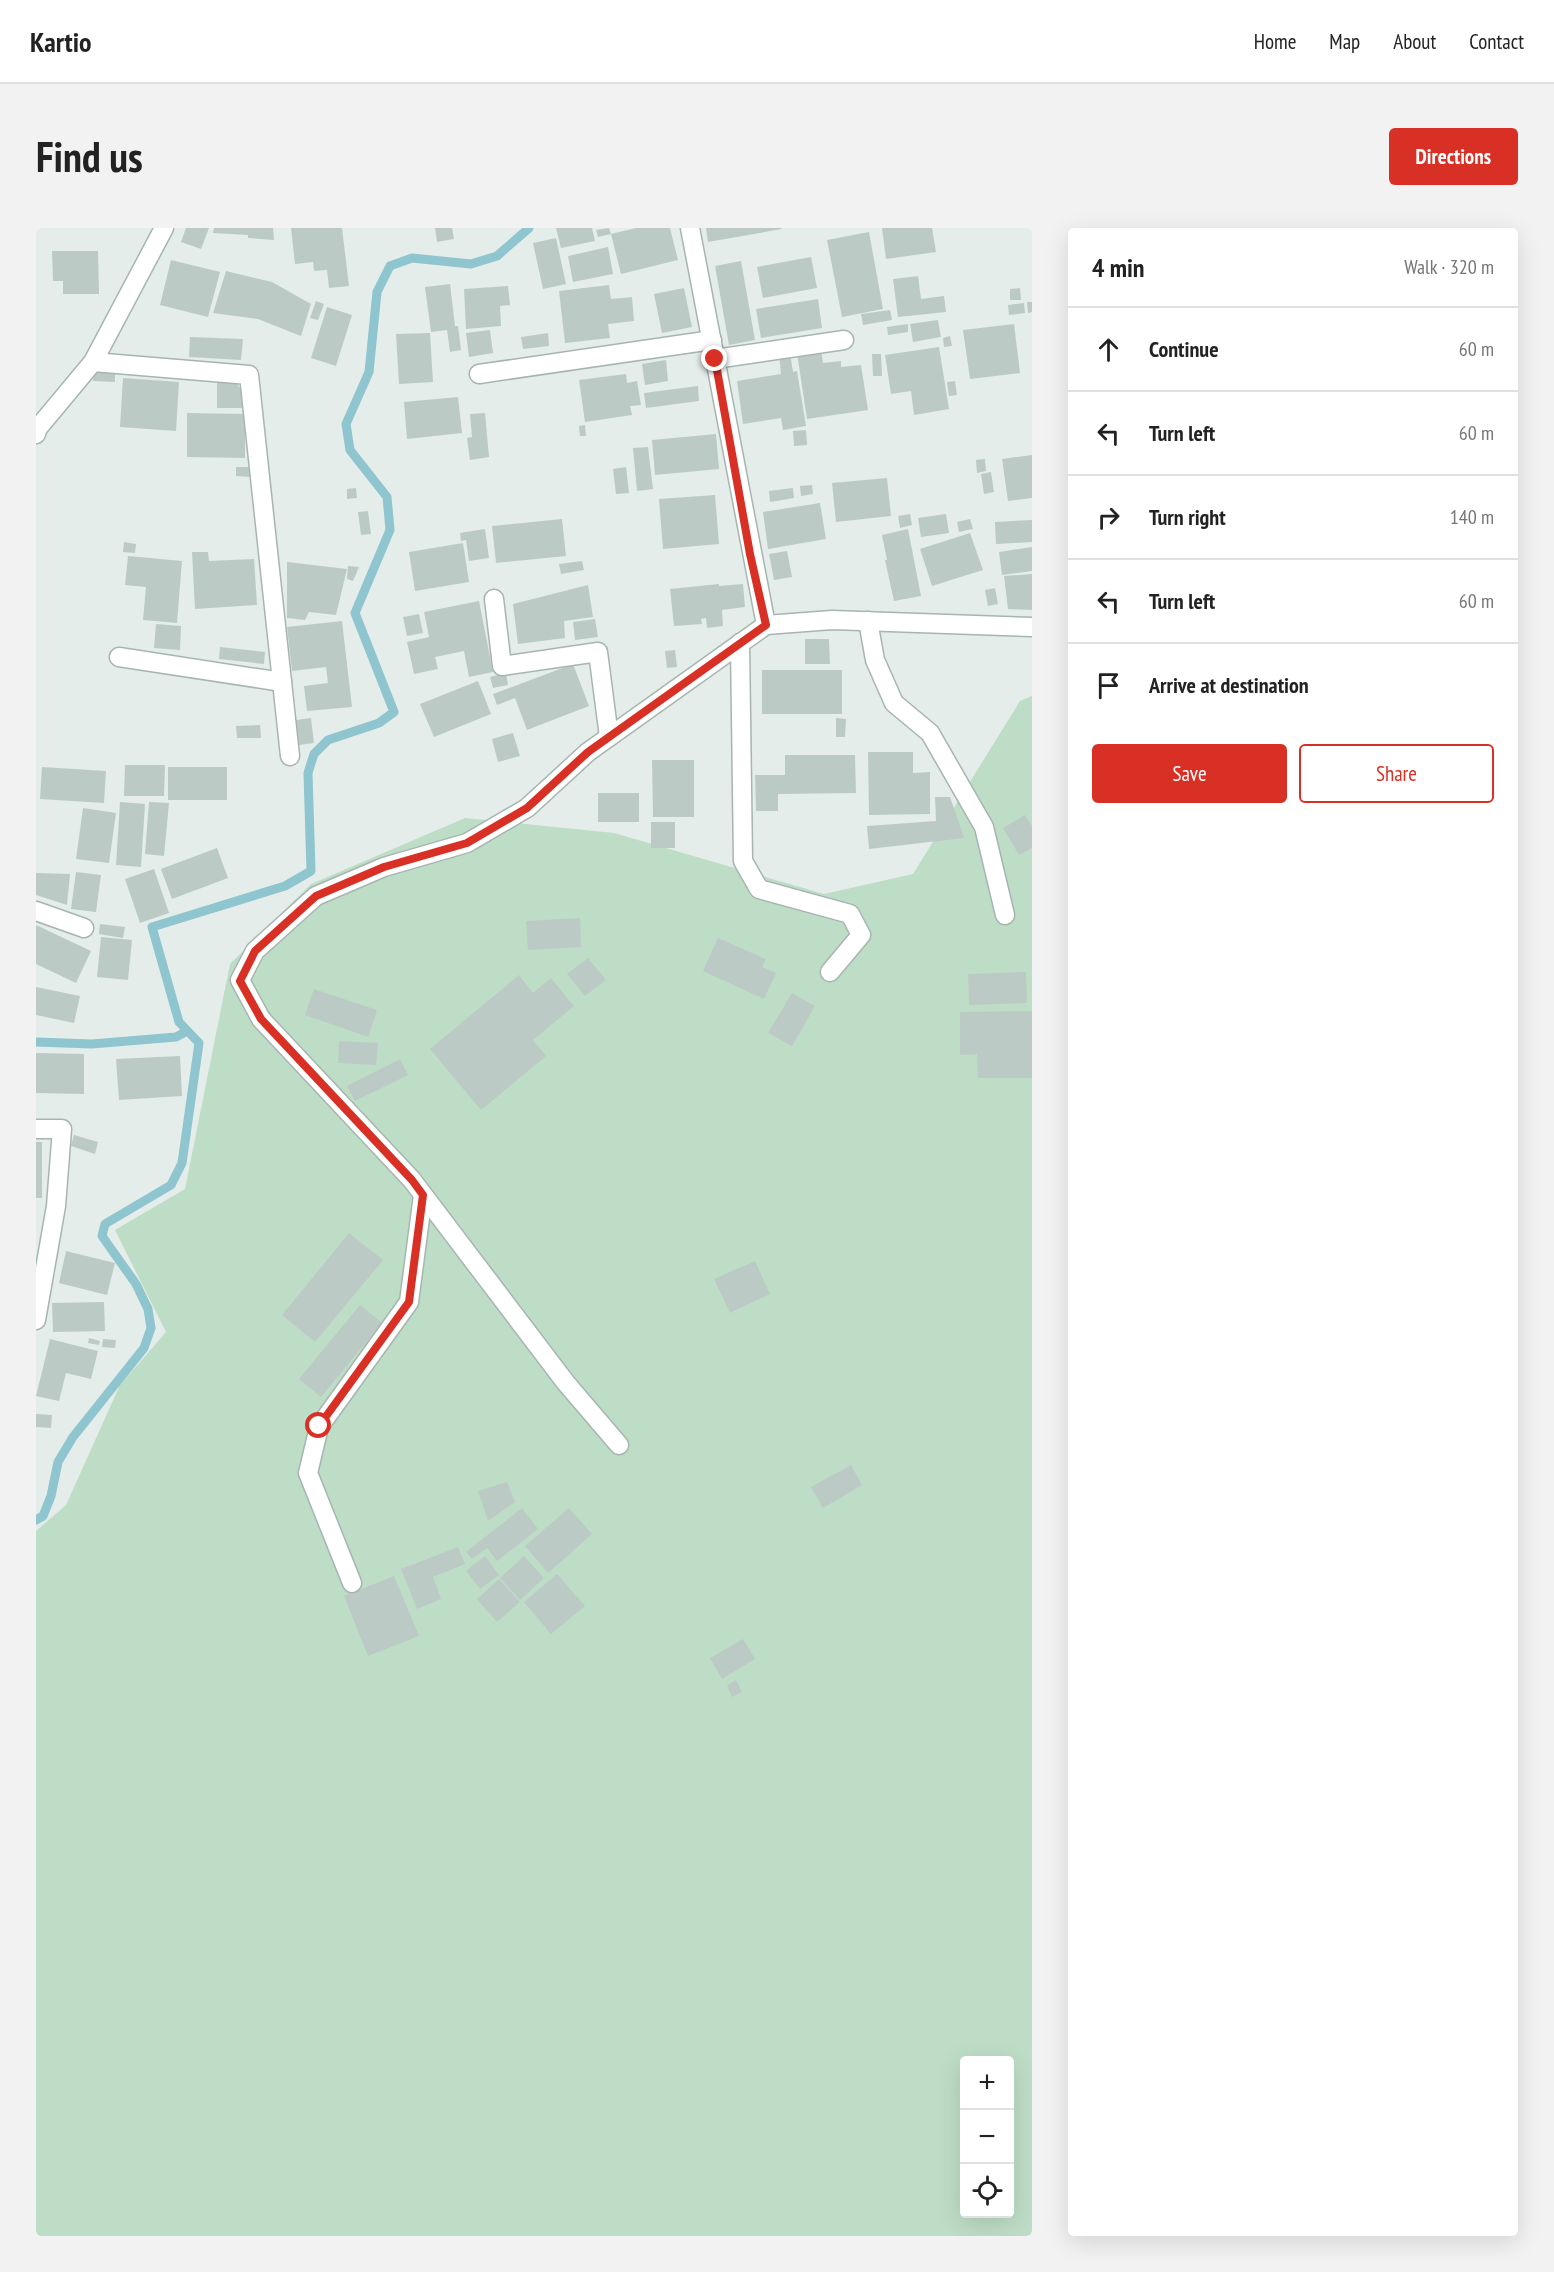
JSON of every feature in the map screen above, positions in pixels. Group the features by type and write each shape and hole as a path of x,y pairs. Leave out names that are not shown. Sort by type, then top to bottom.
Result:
{"street":[{"path":"37,430 93,362 164,228"},
{"path":"690,228 750,554 766,625"},
{"path":"479,374 712,340"},
{"path":"715,359 844,340"},
{"path":"93,362 249,375 291,756"},
{"path":"494,599 502,666 598,652 609,737"},
{"path":"619,1445 566,1383 412,1180 261,1019 240,981 255,951 316,896 384,867 467,843 527,808 588,752 766,625 832,620 1032,627"},
{"path":"868,621 875,660 894,703 930,733 984,827 1005,915"},
{"path":"740,643 743,861 759,889 850,914 861,935 830,972"},
{"path":"119,657 282,682"},
{"path":"36,911 84,928"},
{"path":"36,1129 62,1129 56,1206 40,1274 36,1320"},
{"path":"352,1583 308,1473 319,1426 409,1302 423,1195"}],"green space":[{"path":"1032,696 1032,2236 36,2236 36,1531 66,1505 120,1385 166,1332 115,1230 185,1189 230,964 311,884 465,818 614,833 824,894 913,874 1020,701"}],"building":[{"path":"186,228 209,228 201,249 181,242"},
{"path":"214,228 273,228 274,240 248,238 248,235 213,233"},
{"path":"291,228 342,228 349,286 329,288 327,270 314,271 313,262 295,264"},
{"path":"435,228 452,228 454,239 437,242"},
{"path":"556,228 592,228 595,241 561,248"},
{"path":"609,228 611,234 598,237 596,230"},
{"path":"636,228 670,228 678,260 621,274 611,234"},
{"path":"706,228 781,228 782,229 708,242"},
{"path":"882,228 932,228 936,252 886,259"},
{"path":"869,232 883,309 842,317 827,240"},
{"path":"556,238 566,284 543,289 533,243"},
{"path":"608,247 613,274 573,282 568,256"},
{"path":"52,251 98,251 99,294 63,294 63,281 53,281"},
{"path":"811,257 817,288 763,298 757,267"},
{"path":"171,260 220,272 208,317 160,305"},
{"path":"741,261 755,340 729,345 715,266"},
{"path":"226,271 272,282 311,304 301,336 258,319 213,313"},
{"path":"918,276 921,299 944,296 946,312 898,317 893,279"},
{"path":"450,284 455,326 458,326 461,350 450,352 447,330 431,332 425,287"},
{"path":"609,285 611,299 632,297 634,321 608,324 610,338 565,343 559,291"},
{"path":"508,286 510,305 500,306 501,326 466,329 464,289"},
{"path":"684,288 692,327 662,333 654,294"},
{"path":"1020,288 1021,300 1010,300 1010,289"},
{"path":"818,299 822,328 761,338 756,309"},
{"path":"316,301 324,304 318,320 310,318"},
{"path":"1027,302 1032,302 1032,312 1028,313"},
{"path":"1024,303 1025,313 1009,315 1008,305"},
{"path":"327,307 352,315 336,366 311,358"},
{"path":"890,310 892,320 863,325 861,314"},
{"path":"938,320 941,337 913,342 910,324"},
{"path":"908,324 908,332 888,335 887,327"},
{"path":"1014,324 1020,373 970,379 963,330"},
{"path":"490,330 493,353 469,357 466,333"},
{"path":"430,333 433,382 399,384 396,334"},
{"path":"548,333 549,346 523,349 521,337"},
{"path":"950,336 952,346 944,347 943,338"},
{"path":"190,337 243,339 241,360 189,357"},
{"path":"939,347 949,409 914,415 911,391 891,394 885,355"},
{"path":"821,349 823,363 841,361 841,367 861,365 868,410 807,419 797,353"},
{"path":"790,353 793,372 797,371 806,426 783,430 781,418 743,424 737,381 781,374 779,355"},
{"path":"872,354 881,354 882,376 873,376"},
{"path":"666,360 668,381 645,385 642,364"},
{"path":"94,371 115,372 115,382 93,381"},
{"path":"626,374 627,383 637,381 641,405 630,406 632,415 585,422 579,380"},
{"path":"123,378 179,382 176,431 120,427"},
{"path":"955,381 957,395 949,396 947,382"},
{"path":"217,383 236,383 245,394 245,408 217,408"},
{"path":"698,386 699,401 646,408 644,393"},
{"path":"458,397 462,433 407,439 404,402"},
{"path":"187,413 245,414 245,458 187,457"},
{"path":"485,413 489,457 470,460 467,438 472,437 470,414"},
{"path":"585,425 586,436 580,436 579,426"},
{"path":"806,430 807,445 794,446 793,431"},
{"path":"716,434 719,469 655,475 652,440"},
{"path":"648,447 653,489 637,491 633,448"},
{"path":"1032,455 1032,498 1008,501 1002,459"},
{"path":"985,459 986,471 977,473 976,460"},
{"path":"236,467 250,467 250,477 236,476"},
{"path":"626,467 629,493 616,494 613,469"},
{"path":"991,472 994,492 984,494 981,474"},
{"path":"887,478 891,516 836,522 832,483"},
{"path":"812,485 813,494 801,496 800,486"},
{"path":"356,488 357,498 347,499 347,489"},
{"path":"793,488 794,498 770,502 769,491"},
{"path":"715,495 719,544 663,549 659,499"},
{"path":"820,503 826,539 768,549 763,512"},
{"path":"368,511 371,534 361,535 358,512"},
{"path":"910,514 912,525 900,528 898,516"},
{"path":"946,514 949,533 921,537 918,518"},
{"path":"562,519 566,556 496,563 492,526"},
{"path":"970,519 973,529 959,532 957,522"},
{"path":"1032,520 1032,542 996,544 995,522"},
{"path":"485,529 489,558 469,561 466,540 461,541 460,533"},
{"path":"908,529 921,596 894,601 882,535"},
{"path":"970,533 983,570 932,586 920,549"},
{"path":"124,542 136,544 135,553 123,552"},
{"path":"463,543 469,582 415,591 409,552"},
{"path":"1032,547 1032,571 1002,575 999,552"},
{"path":"787,551 792,577 774,580 769,554"},
{"path":"192,552 208,552 209,561 254,559 257,605 195,609"},
{"path":"128,556 182,561 177,623 143,620 146,587 125,585"},
{"path":"582,561 584,570 561,574 559,564"},
{"path":"287,562 347,569 336,615 309,612 305,620 287,618"},
{"path":"348,566 359,567 353,581 347,579"},
{"path":"1032,574 1032,610 1008,609 1004,576"},
{"path":"719,584 719,586 743,584 745,607 722,610 723,626 707,628 706,618 701,619 702,624 674,626 670,589"},
{"path":"588,585 593,617 564,621 565,638 518,644 513,604"},
{"path":"995,588 998,604 988,606 985,590"},
{"path":"479,601 493,672 469,677 464,651 435,657 438,669 414,674 407,642 429,637 424,612"},
{"path":"419,614 423,633 407,636 403,617"},
{"path":"595,619 598,637 575,640 573,622"},
{"path":"342,621 352,707 307,711 304,686 328,683 326,667 292,671 287,627"},
{"path":"156,624 181,626 180,650 154,648"},
{"path":"805,639 829,639 830,664 805,664"},
{"path":"220,647 265,652 264,664 219,659"},
{"path":"675,650 677,667 667,668 665,651"},
{"path":"573,664 589,706 527,730 515,698 497,705 493,694"},
{"path":"762,670 842,670 842,714 762,714"},
{"path":"506,673 508,685 493,688 490,677"},
{"path":"478,681 491,714 434,737 420,704"},
{"path":"311,718 314,743 299,745 296,720"},
{"path":"836,718 846,719 845,737 836,737"},
{"path":"260,725 261,738 237,738 236,726"},
{"path":"513,733 520,756 498,762 492,739"},
{"path":"868,752 913,752 913,773 930,772 930,814 869,815"},
{"path":"785,755 855,755 856,793 778,794 778,811 756,811 755,775 785,775"},
{"path":"652,760 694,760 694,817 653,817"},
{"path":"125,765 165,765 164,796 124,796"},
{"path":"42,767 106,771 104,803 40,799"},
{"path":"168,767 227,767 227,800 168,800"},
{"path":"598,793 639,793 639,822 598,822"},
{"path":"935,797 950,797 964,838 869,849 867,826 936,821"},
{"path":"120,802 145,804 141,867 116,865"},
{"path":"149,802 169,803 164,856 145,854"},
{"path":"83,808 116,813 109,863 76,859"},
{"path":"1025,815 1032,826 1032,848 1019,855 1003,828"},
{"path":"651,822 675,822 675,848 651,848"},
{"path":"217,848 228,878 172,899 161,869"},
{"path":"154,869 169,913 140,923 125,879"},
{"path":"76,872 101,875 96,912 71,909"},
{"path":"36,873 70,874 67,905 36,895"},
{"path":"580,918 581,947 528,950 526,921"},
{"path":"100,924 125,927 123,938 99,934"},
{"path":"36,925 91,951 76,983 36,964"},
{"path":"101,937 132,940 128,980 97,977"},
{"path":"718,938 766,959 762,967 776,973 764,999 703,971"},
{"path":"588,958 606,980 585,996 567,974"},
{"path":"1026,972 1027,1003 969,1005 968,974"},
{"path":"519,975 533,993 551,978 574,1006 533,1040 546,1056 481,1110 430,1049"},
{"path":"36,987 80,996 74,1023 36,1015"},
{"path":"314,989 377,1010 368,1037 305,1015"},
{"path":"792,993 815,1006 792,1046 768,1033"},
{"path":"1032,1011 1032,1078 978,1078 977,1054 960,1055 960,1012"},
{"path":"339,1041 378,1043 376,1065 338,1063"},
{"path":"36,1053 84,1054 84,1094 36,1093"},
{"path":"180,1056 182,1096 119,1100 116,1059"},
{"path":"400,1059 408,1075 355,1101 347,1086"},
{"path":"74,1135 98,1142 95,1154 71,1146"},
{"path":"36,1142 42,1142 42,1198 36,1198"},
{"path":"349,1233 383,1260 315,1342 282,1315"},
{"path":"66,1251 115,1263 107,1295 59,1283"},
{"path":"755,1261 770,1294 730,1313 714,1279"},
{"path":"104,1302 105,1331 53,1332 52,1303"},
{"path":"360,1305 382,1323 321,1397 299,1379"},
{"path":"89,1338 100,1341 99,1345 88,1343"},
{"path":"50,1339 98,1351 91,1379 66,1373 59,1401 36,1396"},
{"path":"103,1339 116,1340 115,1348 102,1347"},
{"path":"36,1414 52,1415 51,1428 36,1427"},
{"path":"851,1465 862,1485 823,1508 811,1487"},
{"path":"507,1482 515,1502 488,1521 478,1491"},
{"path":"522,1508 538,1529 497,1561 487,1548 472,1559 466,1552"},
{"path":"569,1508 592,1534 548,1573 525,1546"},
{"path":"458,1547 465,1564 433,1577 441,1599 417,1609 401,1569"},
{"path":"485,1556 499,1575 480,1589 466,1571"},
{"path":"524,1556 544,1578 520,1600 500,1578"},
{"path":"557,1574 585,1606 551,1634 524,1602"},
{"path":"394,1576 419,1636 368,1656 344,1596"},
{"path":"499,1579 520,1602 497,1622 477,1599"},
{"path":"743,1639 755,1659 722,1679 710,1658"},
{"path":"736,1680 742,1692 732,1697 727,1685"}],"waterway":[{"path":"36,1520 43,1516 51,1496 58,1462 73,1437 144,1348 151,1328 148,1309 136,1284 102,1236 105,1224 171,1185 182,1163 199,1043 179,1022 152,927 285,886 311,871 308,773 314,754 328,740 379,723 394,712 355,613 390,530 387,497 350,450 346,424 369,372 377,292 390,266 412,258 471,264 497,256 529,228"},
{"path":"36,1042 92,1044 176,1037 187,1031"}],"route":[{"path":"319,1426 409,1302 423,1195 412,1180 261,1019 240,981 255,951 316,896 384,867 467,843 527,808 588,752 766,625 750,554 715,359"}]}
